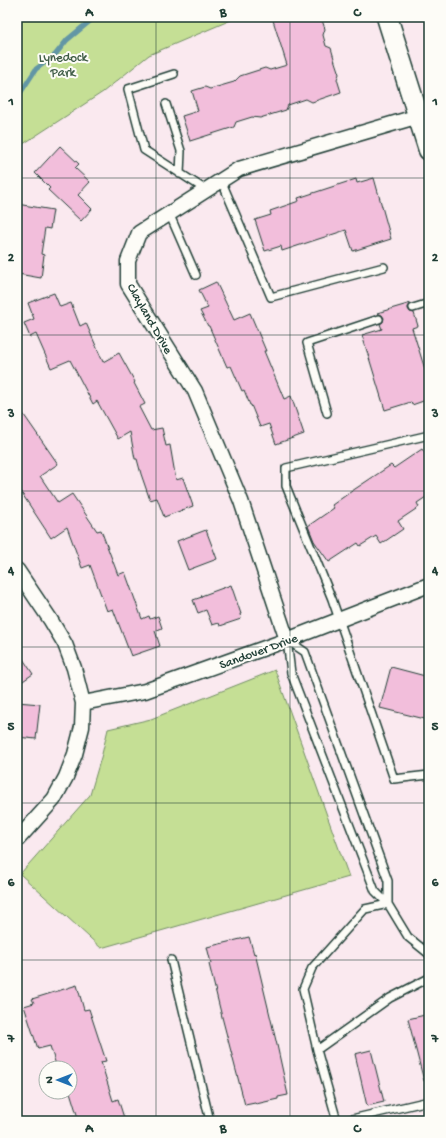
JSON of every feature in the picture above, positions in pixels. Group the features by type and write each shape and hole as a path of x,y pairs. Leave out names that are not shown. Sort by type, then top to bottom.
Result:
{"main road":[{"path":"387,17 424,115 429,150"}],"street":[{"name":"Clayland Drive","path":"286,640 241,501 195,392 128,284 128,261 139,233 239,169 424,115"},
{"path":"17,570 50,619 64,644 74,668 83,703 82,728 66,778 54,800 17,840"},
{"name":"Sandover Drive","path":"83,703 145,692 429,585"}],"lane":[{"path":"174,74 128,89 144,150 206,190"},
{"path":"166,104 181,151 180,174"},
{"path":"221,180 272,297 384,267"},
{"path":"169,213 196,275"},
{"path":"413,308 429,303"},
{"path":"327,414 307,343 379,319"},
{"path":"425,436 286,468 286,486 339,620 394,779 429,775"},
{"path":"286,640 291,673 375,891 388,904 408,936 429,954"},
{"path":"286,640 306,654 388,881 388,904"},
{"path":"337,1121 317,1050 303,989 312,968 365,909 388,904"},
{"path":"171,960 210,1121"},
{"path":"317,1050 390,998 429,978"},
{"path":"343,1121 429,1101"}],"green space":[{"name":"Lynedock Park","path":"24,17 238,17 149,55 103,92 17,148 17,25"},
{"path":"275,670 349,877 101,948 20,874 90,795 108,729 151,719"}],"building":[{"path":"272,17 321,17 325,29 323,35 326,46 331,48 339,74 337,79 341,92 312,102 306,99 288,105 286,110 260,118 252,117 236,122 234,127 190,141 182,116 198,111 192,91 205,87 210,89 234,82 240,76 265,68 270,70 287,65"},
{"path":"60,146 79,164 75,168 90,182 78,195 92,209 81,221 48,190 50,188 35,173"},
{"path":"374,178 391,239 353,251 346,230 282,251 281,246 265,251 255,220 271,215 270,211 299,201 298,198 356,179 357,183"},
{"path":"17,204 53,210 50,229 45,228 41,254 44,255 41,278 18,274 19,272 17,272"},
{"path":"216,282 234,320 250,313 284,399 291,396 304,434 276,444 269,424 260,427 244,390 242,391 231,366 227,367 209,326 200,311 208,308 199,290"},
{"path":"54,293 60,307 71,303 80,326 86,323 103,362 119,353 145,404 139,407 151,430 162,428 166,446 170,445 176,480 183,478 193,506 164,517 157,498 150,500 137,459 135,459 130,432 118,439 97,401 93,404 70,360 51,368 36,334 30,337 24,323 34,319 28,303"},
{"path":"411,303 408,309 410,312 414,313 418,326 412,328 429,382 429,399 412,405 411,402 385,410 362,335 382,329 380,324 383,322 384,318 382,315 377,313"},
{"path":"17,405 58,464 40,476 58,503 72,494 97,531 101,530 118,575 125,572 142,619 149,616 150,619 158,616 162,628 155,631 160,646 131,656 113,609 107,611 90,565 82,568 67,527 51,538 17,486"},
{"path":"422,449 429,459 429,495 417,503 419,507 398,521 403,529 381,544 376,536 360,546 358,543 329,562 314,541 308,526 334,508 332,505 352,491 391,465 394,468"},
{"path":"206,530 217,559 188,570 177,541"},
{"path":"231,585 241,614 241,619 220,626 219,623 212,625 206,610 198,613 193,600"},
{"path":"17,650 33,674 17,685"},
{"path":"391,667 429,677 429,720 380,708"},
{"path":"17,702 40,704 36,739 17,737"},
{"path":"249,937 254,954 255,953 288,1095 278,1097 278,1099 245,1105 209,964 211,963 207,947"},
{"path":"77,985 84,1010 89,1009 106,1061 101,1062 113,1101 118,1099 125,1121 79,1121 72,1100 78,1100 78,1060 54,1060 50,1046 38,1049 24,1006 34,1003 32,999"},
{"path":"429,1014 429,1080 424,1081 408,1019"},
{"path":"371,1050 384,1102 367,1106 355,1054"}],"waterway":[{"path":"17,95 21,92 36,69 55,55 67,40 93,17"}]}
